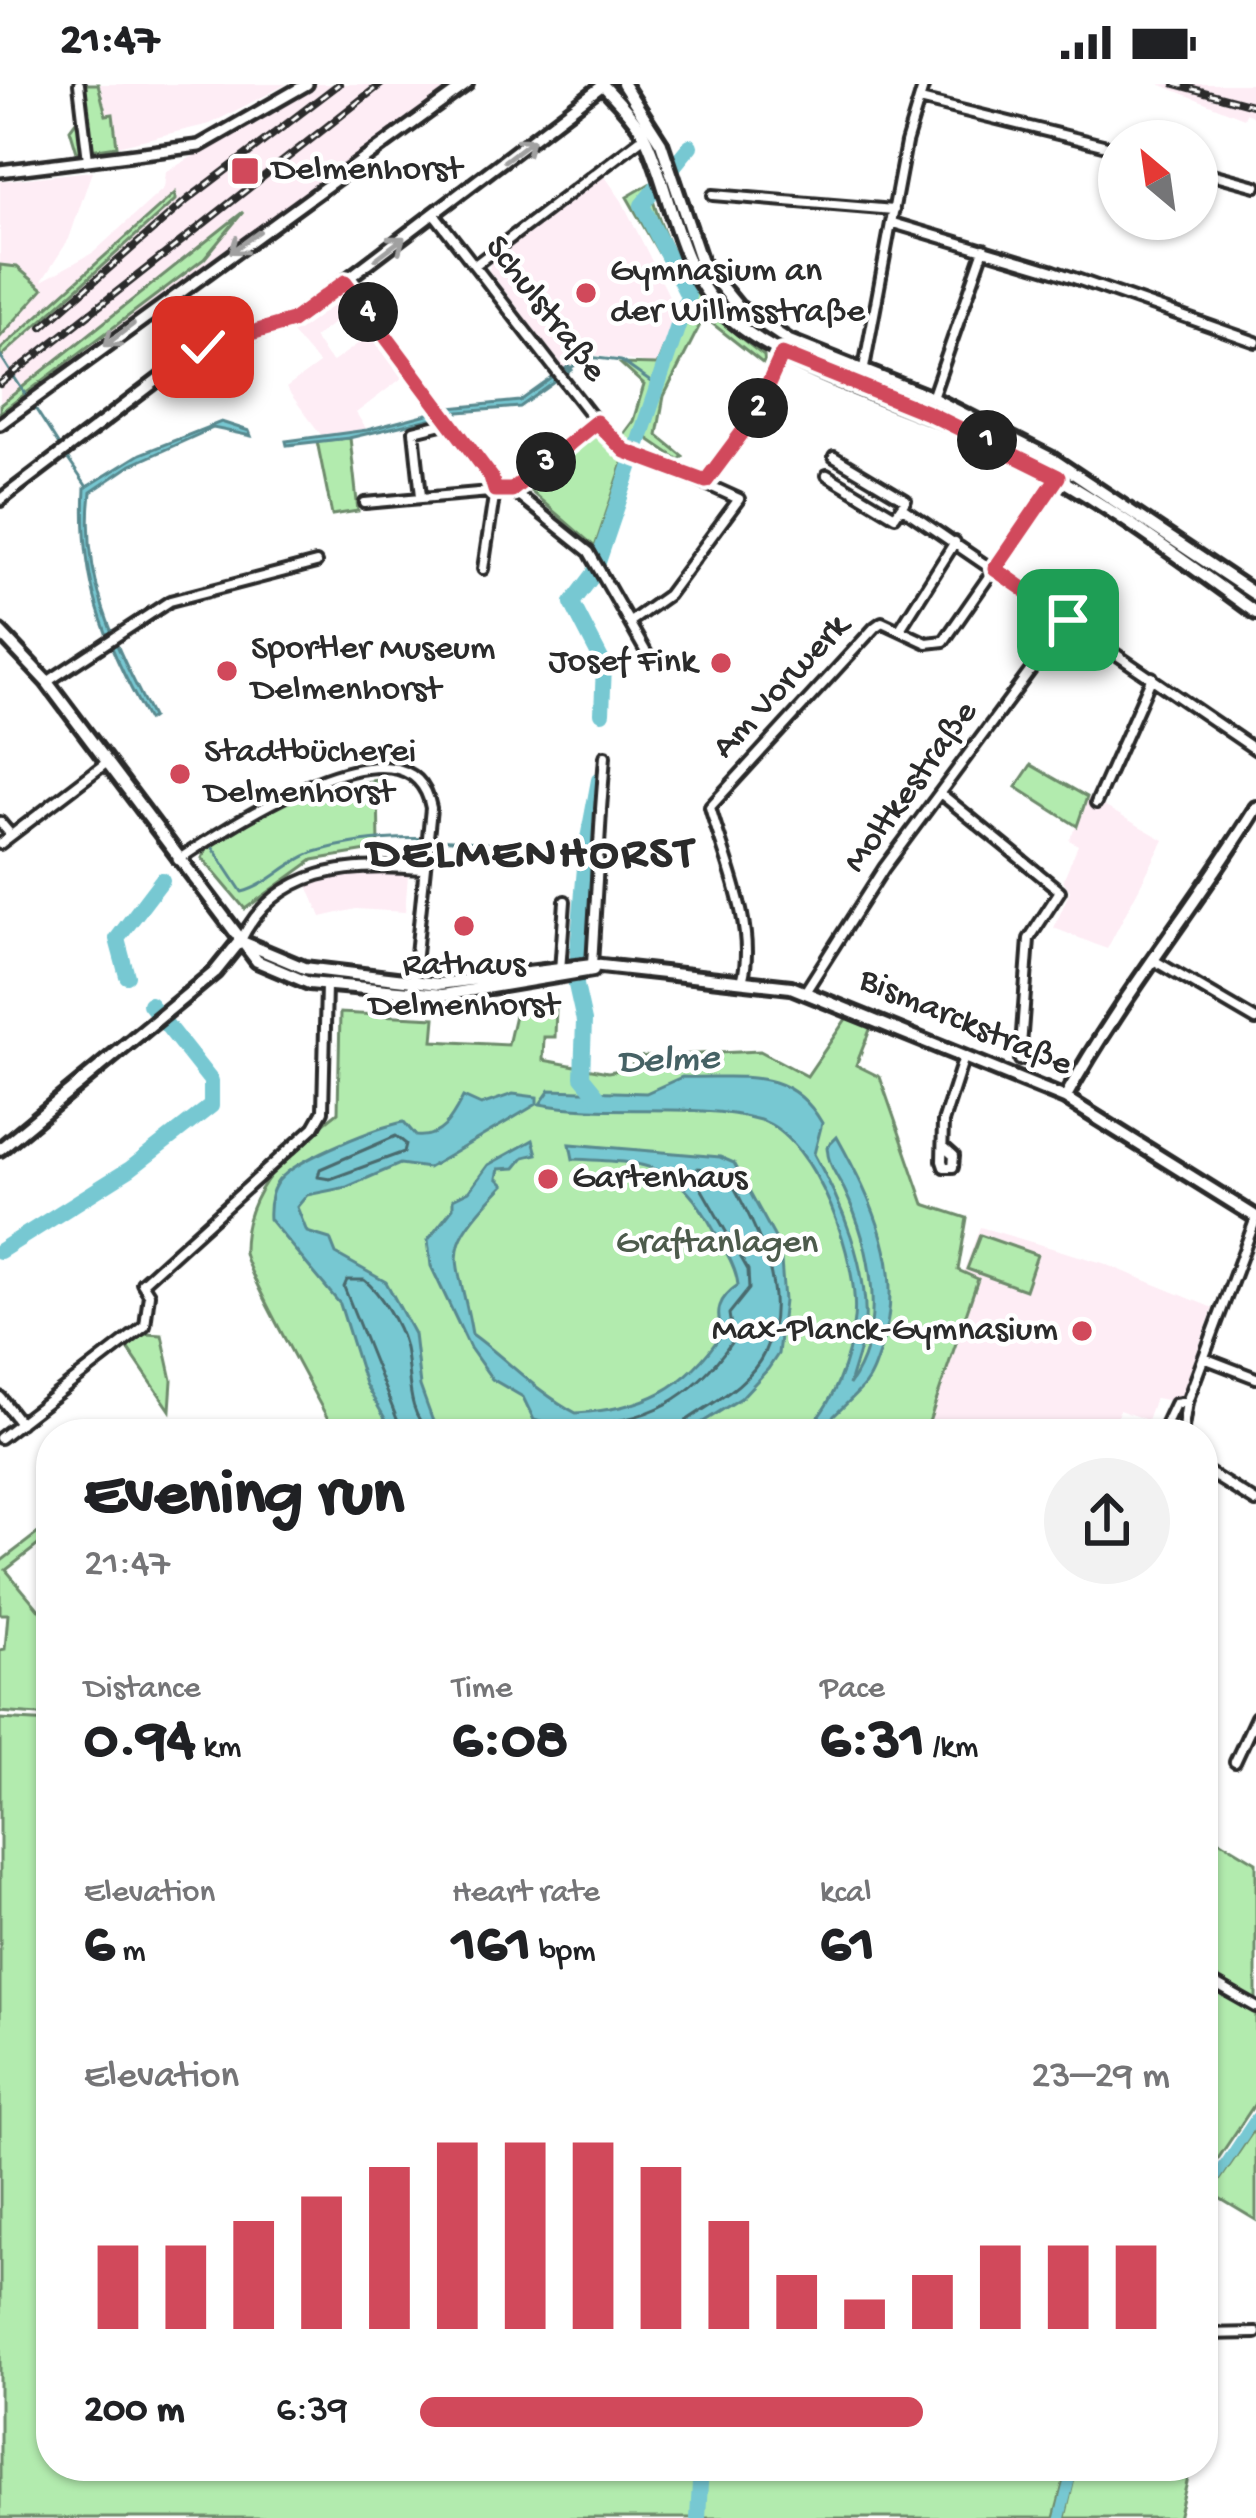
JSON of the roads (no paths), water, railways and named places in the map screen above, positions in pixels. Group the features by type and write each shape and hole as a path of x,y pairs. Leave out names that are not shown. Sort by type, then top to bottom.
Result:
{"main road":[{"path":"603,84 645,136 665,175 682,252 699,284 731,319 782,354 861,384 1058,477 1256,613"},
{"path":"623,84 701,262 738,307 789,340 932,398 1084,478 1256,595"},
{"path":"0,632 47,682 256,961 275,972 326,986 412,987"},
{"path":"1065,1098 1107,1023 1156,961 1256,808"},
{"path":"240,941 304,968 412,987"},
{"path":"0,1149 215,972 240,941"},
{"name":"Bismarckstraße","path":"412,987 470,994 588,967 743,978 805,992 1065,1098 1256,1217"}],"street":[{"path":"79,84 88,160"},
{"path":"0,172 200,146 307,84"},
{"path":"0,424 467,84"},
{"path":"0,500 192,354 292,321 603,84"},
{"path":"861,384 924,84"},
{"path":"920,100 1098,144"},
{"path":"475,265 645,136"},
{"path":"1218,176 1256,186"},
{"path":"713,195 894,210"},
{"name":"Schulstraße","path":"435,215 596,422 625,451 706,481 739,500 668,595 630,622"},
{"path":"893,223 984,249 1256,342"},
{"path":"932,398 984,249"},
{"path":"345,282 491,477 495,490 483,569"},
{"path":"706,481 753,418 789,340"},
{"path":"421,496 414,431 445,416"},
{"path":"512,490 596,422"},
{"path":"826,475 896,516 906,500 834,458"},
{"name":"Am Vorwerk","path":"743,978 747,963 735,897 710,807 882,622 927,643 944,641 1058,477"},
{"path":"365,503 512,490 565,528 597,565 647,654"},
{"path":"902,507 1256,750"},
{"name":"Am Vorwerk","path":"900,629 955,542"},
{"path":"47,682 170,601 316,563"},
{"name":"Moltkestraße","path":"805,992 940,794 1068,620"},
{"path":"1096,802 1152,677"},
{"path":"588,967 605,756"},
{"path":"0,844 106,763"},
{"path":"182,866 262,804 301,785 394,770 423,786 431,808 412,987"},
{"path":"940,794 1060,892 1029,939 1020,1060"},
{"path":"0,822 11,835"},
{"path":"240,941 249,923 312,874 352,865 422,869"},
{"path":"565,901 565,971"},
{"path":"1156,961 1256,1020"},
{"path":"0,1438 145,1326 149,1294 142,1283 231,1208 290,1143 314,1126 323,1112 326,986"},
{"path":"944,1147 943,1122 964,1056"},
{"path":"1184,1419 1186,1402 1256,1217"},
{"path":"1204,1358 1256,1378"},
{"path":"0,1397 20,1423"},
{"path":"1167,1419 1175,1404 1186,1402"},
{"path":"1218,1478 1256,1502"},
{"path":"1235,1762 1256,1717"},
{"path":"1218,1985 1256,2007"},
{"path":"1218,2334 1256,2333"}],"water":[{"path":"569,366 572,370 520,407 459,412 349,438 287,445 286,441 367,430 450,408 520,401"},
{"path":"221,422 249,431 251,436 213,428 131,465 91,492 89,523 96,581 113,635 152,717 148,720 118,663 98,608 86,552 85,488 140,454"},
{"path":"682,1077 743,1077 778,1083 809,1104 822,1123 814,1154 851,1235 862,1279 864,1331 849,1385 869,1339 872,1289 854,1212 829,1159 827,1147 837,1137 874,1212 890,1292 888,1319 873,1369 831,1419 816,1419 844,1366 854,1295 842,1237 816,1176 781,1131 760,1120 708,1111 540,1104 550,1090 646,1093"},
{"path":"513,1094 537,1097 537,1104 428,1168 400,1164 347,1187 307,1195 297,1207 307,1232 330,1239 336,1254 386,1282 414,1334 420,1386 432,1419 385,1419 365,1384 340,1304 269,1219 273,1190 293,1168 359,1136 404,1122 416,1136 433,1134 446,1125 463,1097 481,1105"},
{"path":"533,1140 537,1154 524,1157 515,1168 499,1169 497,1178 504,1185 460,1241 458,1268 472,1334 548,1395 576,1413 622,1407 661,1392 709,1352 723,1332 720,1306 738,1285 732,1264 701,1209 673,1179 641,1165 573,1159 570,1144 720,1157 734,1163 780,1247 784,1301 778,1354 768,1369 741,1398 708,1419 534,1419 523,1397 492,1379 470,1348 431,1266 428,1240 453,1208 453,1199 469,1191 488,1165"}],"waterway":[{"name":"Delme","path":"602,713 604,665 572,603 594,574 688,296 642,205 690,146"},
{"path":"0,355 27,397"},
{"path":"567,370 589,357 621,361 655,385"},
{"path":"33,405 60,447"},
{"path":"65,455 87,487"},
{"name":"Delme","path":"599,780 587,844 576,985 584,1021 582,1077 600,1099"},
{"path":"213,848 242,892 305,856 339,846 412,838 509,846"},
{"path":"127,976 117,939 162,880"},
{"path":"0,1251 130,1169 211,1106 211,1081 150,1004"},
{"path":"1218,2174 1256,2117"},
{"name":"Delme","path":"698,2518 700,2481"},
{"path":"1060,2518 1069,2481"}],"railway":[{"path":"42,327 187,200 339,84"},
{"path":"0,384 381,84"},
{"path":"1175,84 1256,106"}],"place":[{"name":"Delmenhorst","path":"245,171"},
{"name":"Gymnasium an der Willmsstraße","path":"586,293"},
{"name":"Josef Fink","path":"721,663"},
{"name":"Sportler Museum Delmenhorst","path":"227,671"},
{"name":"Stadtbücherei Delmenhorst","path":"180,774"},
{"name":"Rathaus Delmenhorst","path":"464,926"},
{"name":"Gartenhaus","path":"548,1179"},
{"name":"Max-Planck-Gymnasium","path":"1082,1331"}],"district":[{"name":"DELMENHORST","path":"532,856"}],"park label":[{"name":"Graftanlagen","path":"717,1244"}]}
